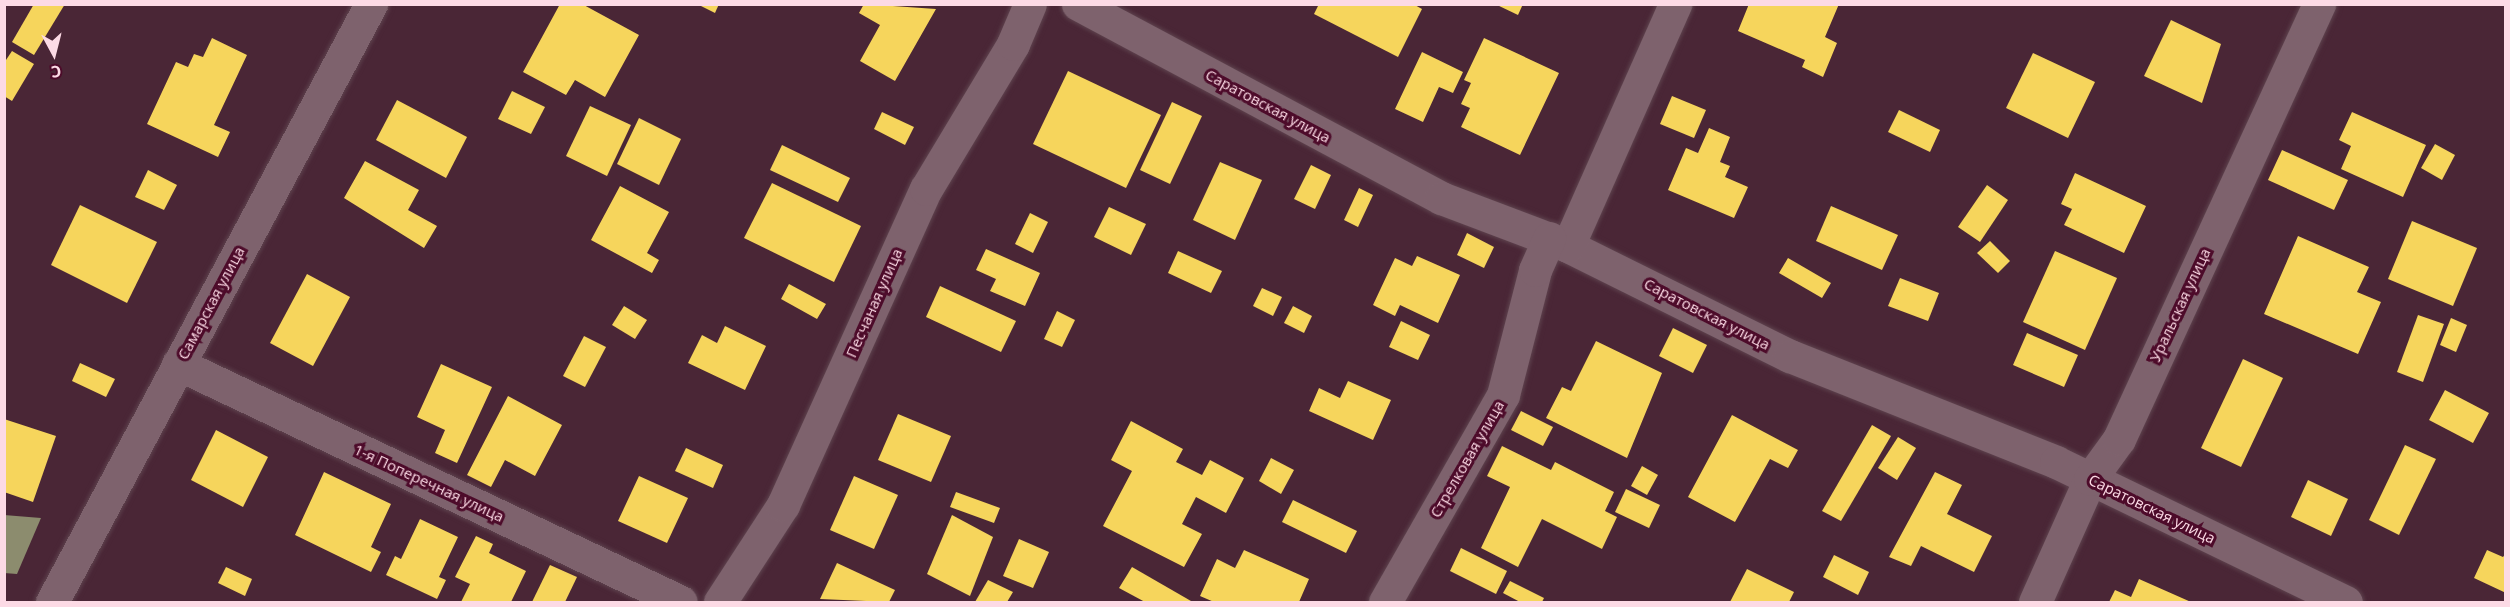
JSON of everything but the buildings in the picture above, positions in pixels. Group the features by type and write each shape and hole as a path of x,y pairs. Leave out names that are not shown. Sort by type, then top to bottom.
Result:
{"street":[{"name":"Самарская улица","path":"52,603 371,4"},
{"name":"Песчаная улица","path":"720,603 783,505 926,189 1013,44 1030,4"},
{"name":"Саратовская улица","path":"1078,4 1441,198 1558,242 1790,356 2090,478 2346,603"},
{"name":"Стрелковая улица","path":"1385,603 1503,395 1535,270 1558,242 1675,4"},
{"name":"Уральская улица","path":"2035,603 2090,478 2119,439 2319,4"},
{"name":"1-я Поперечная улица","path":"178,364 681,603"}]}
